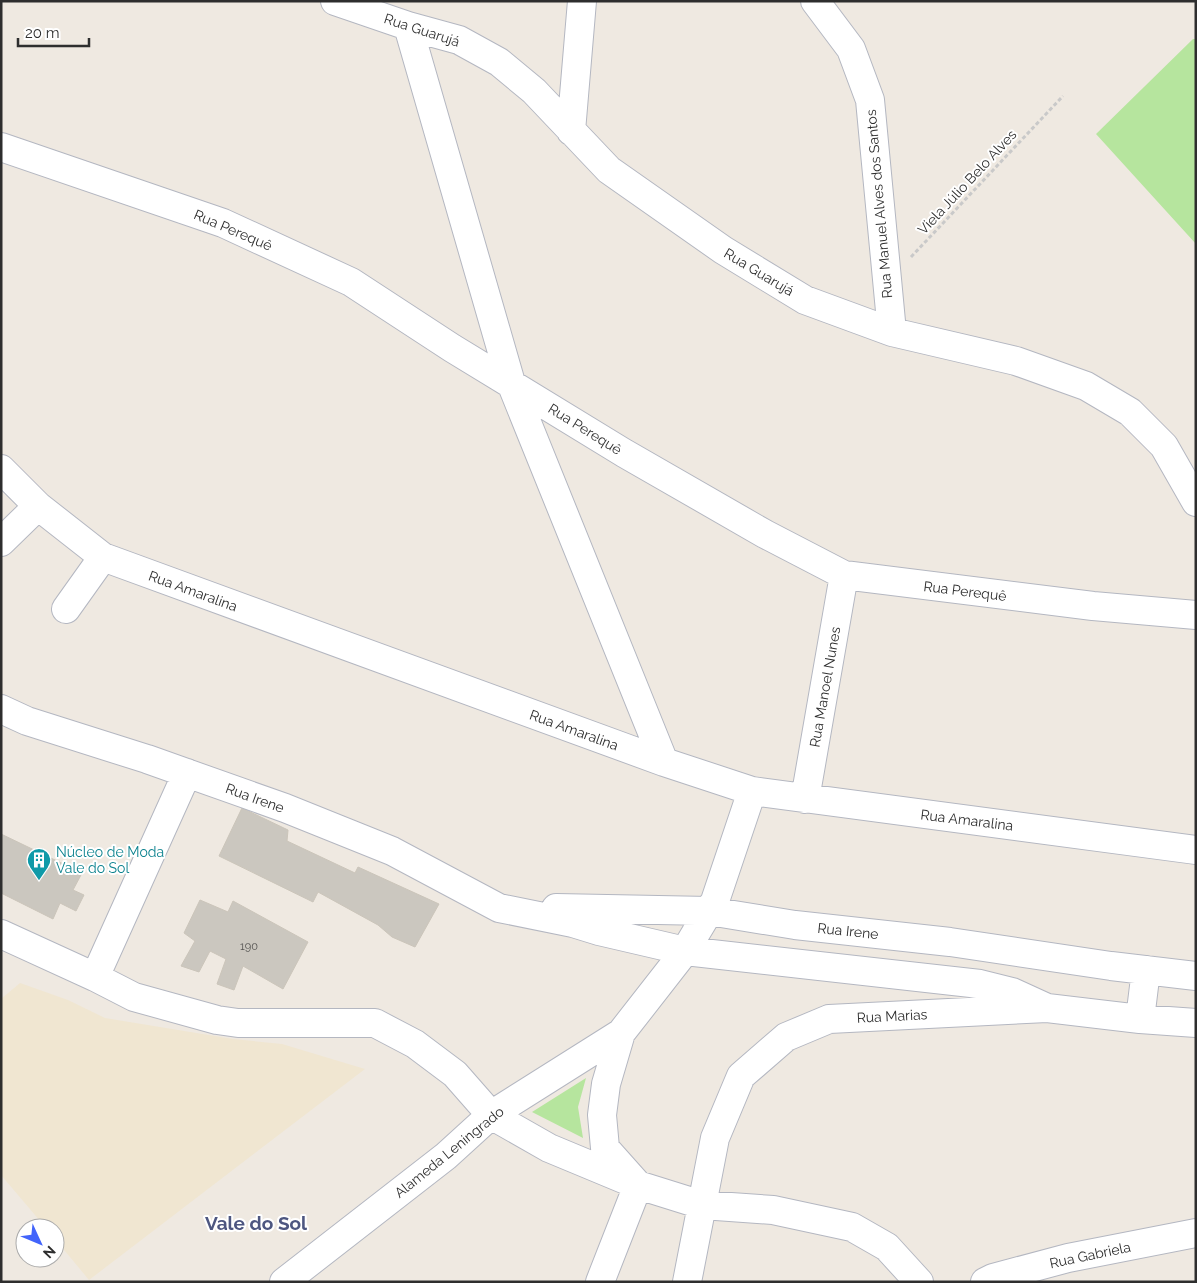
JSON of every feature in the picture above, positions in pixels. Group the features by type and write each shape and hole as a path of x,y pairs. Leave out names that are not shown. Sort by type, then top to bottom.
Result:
{"street":[{"name":"Rua Guarujá","path":"335,1 408,26 459,40 499,62 534,91 609,170 723,250 805,300 892,332 1016,361 1086,386 1130,412 1164,446 1196,502"},
{"path":"571,131 582,1"},
{"name":"Rua Manuel Alves dos Santos","path":"814,1 851,49 870,100 892,332"},
{"path":"408,26 510,383 664,762"},
{"name":"Rua Perequê","path":"1,146 223,223 352,282 452,348 624,452 765,534 844,575 1093,606 1196,615"},
{"name":"Rua Amaralina","path":"1,470 38,506 103,558 664,762 752,791 1196,850"},
{"path":"1,542 38,506"},
{"path":"66,609 103,558"},
{"name":"Rua Manoel Nunes","path":"805,799 844,575"},
{"name":"Rua Irene","path":"1,709 27,721 187,773 285,808 392,851 499,908 573,923 685,951 980,984 1012,992 1047,1008"},
{"path":"95,976 187,773"},
{"path":"638,1185 605,1148 602,1115 606,1084 621,1033 685,951 709,911 719,890 752,791"},
{"name":"Rua Irene","path":"499,908 709,911 795,925 950,942 1196,976"},
{"path":"1,934 95,976 134,997 217,1020 238,1023 375,1023 415,1044 454,1074 491,1115 549,1148 638,1185 702,1205 773,1210 852,1227 887,1247 919,1282"},
{"path":"1140,1019 1146,970"},
{"name":"Rua Marias","path":"687,1282 715,1138 741,1076 786,1037 829,1019 1047,1008 1140,1019 1196,1023"},
{"name":"Alameda Leningrado","path":"284,1282 446,1156 491,1115 621,1033"},
{"path":"600,1282 638,1185"},
{"name":"Rua Gabriela","path":"985,1282 993,1278 1068,1258 1196,1233"}],"path":[{"name":"Viela Júlio Belo Alves","path":"887,283 1063,96"}],"shaded area":[{"path":"20,983 68,1000 105,1018 233,1039 282,1044 365,1069 89,1280 65,1251 65,1218 38,1218 1,1175 1,999"}],"green space":[{"path":"1193,39 1196,39 1196,244 1096,134"},
{"path":"586,1078 578,1107 583,1138 532,1112"}],"building":[{"path":"242,808 288,830 287,841 355,873 358,867 439,904 415,947 392,937 378,925 318,892 313,902 219,856"},
{"name":"Núcleo de Moda Vale do Sol","path":"1,834 82,873 73,890 84,895 76,911 60,903 53,919 1,893"},
{"path":"200,900 228,912 233,901 308,942 283,989 243,966 234,990 217,984 226,959 210,951 199,972 181,966 195,941 184,933"}],"place":[{"name":"Núcleo de Moda Vale do Sol","path":"39,881"}],"district":[{"name":"Vale do Sol","path":"256,1223"}]}
